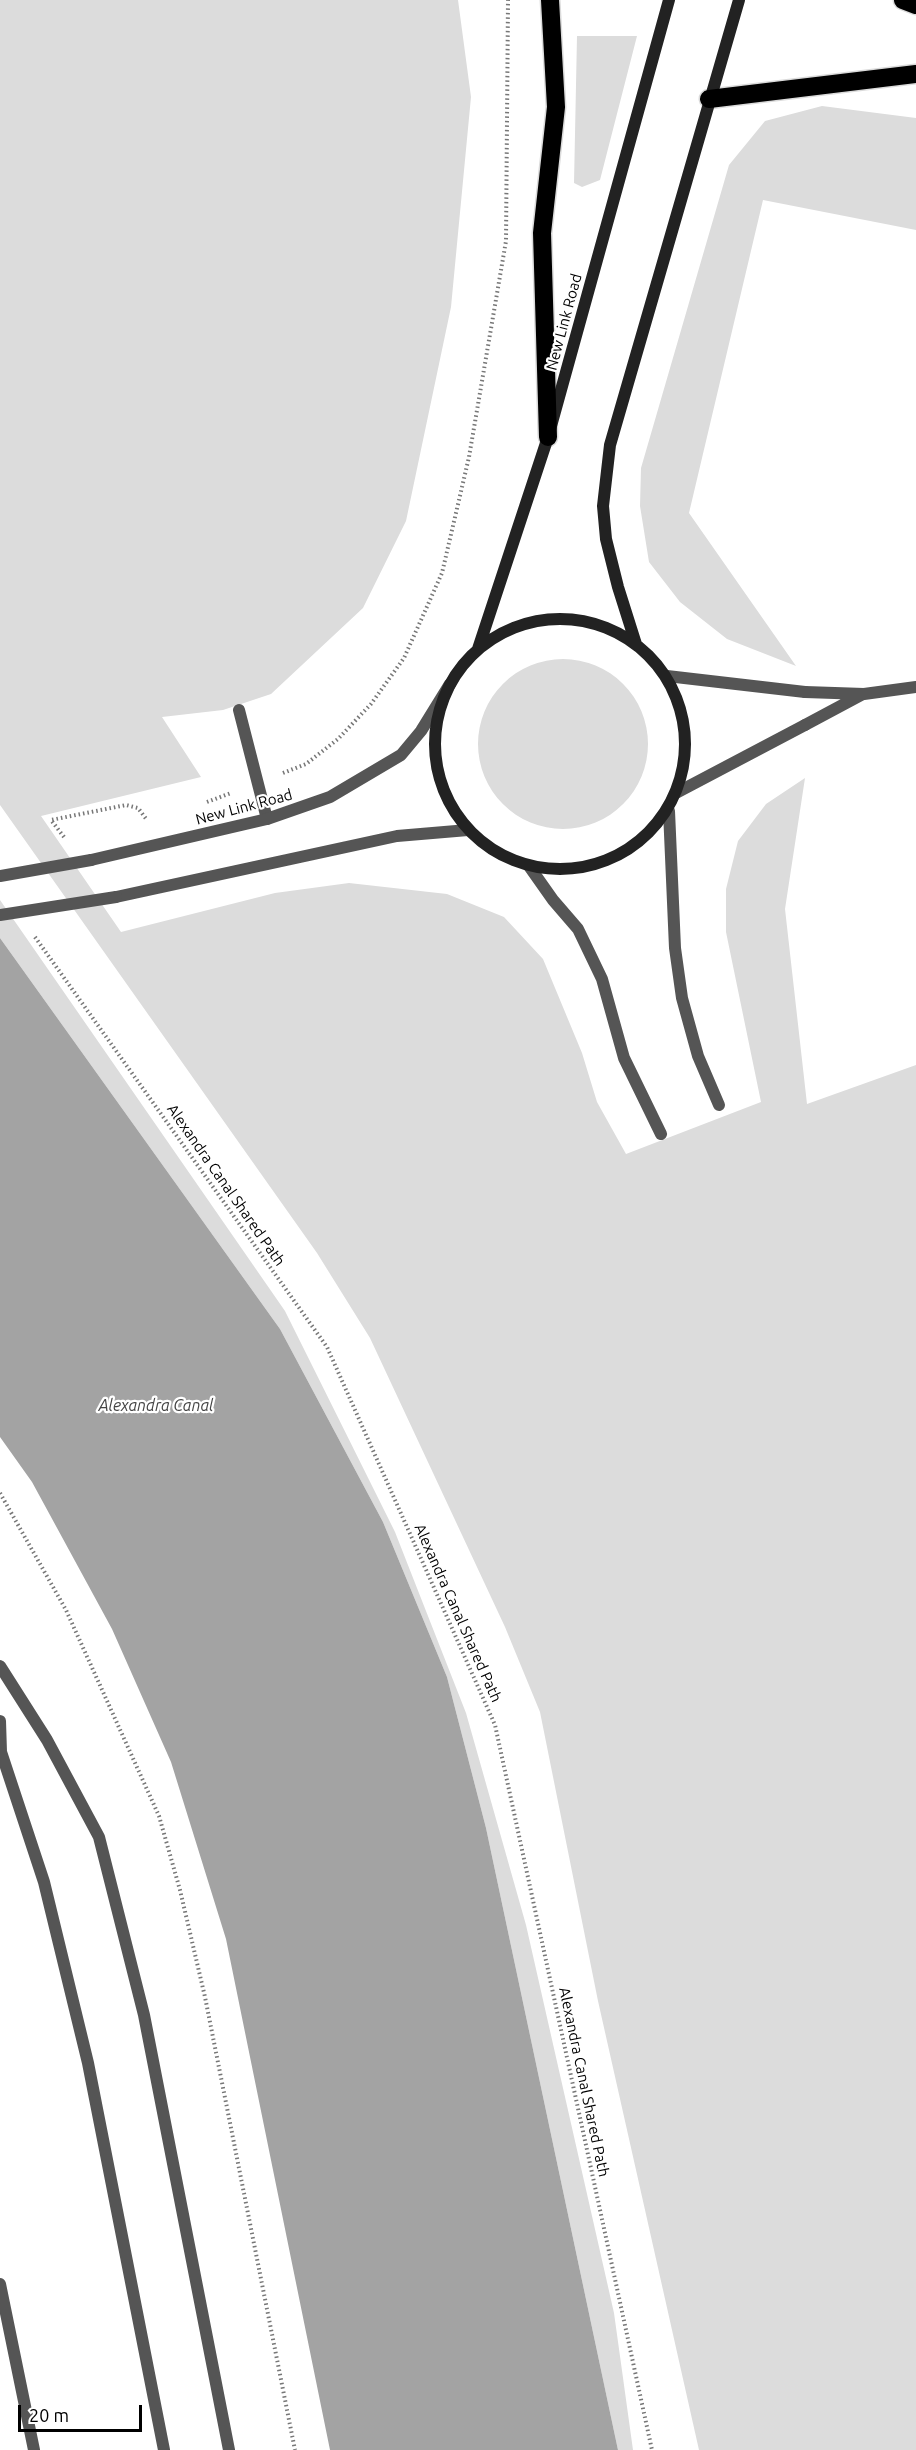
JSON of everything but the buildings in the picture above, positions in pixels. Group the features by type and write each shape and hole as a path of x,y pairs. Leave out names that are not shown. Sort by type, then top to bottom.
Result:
{"highway":[{"path":"548,437 542,233 556,107 550,0"},
{"path":"903,0 916,5"},
{"path":"709,99 916,74"}],"street":[{"name":"New Link Road","path":"478,649 548,437 669,0"},
{"name":"New Link Road","path":"636,644 618,588 606,539 603,506 610,445 709,99 740,0"},
{"name":"New Link Road","path":"0,876 91,860 267,819 330,797 401,755 421,731 450,684 478,649 514,627 555,619 595,622 636,644 668,676 682,715 685,758 669,811 631,848 599,864 565,870 529,866 496,853 468,830 448,801 436,766 436,724 450,684"},
{"path":"668,676 805,692 864,693 916,687"},
{"path":"676,792 864,693"},
{"path":"239,710 267,819"},
{"path":"669,811 674,937 682,998 698,1056 719,1105"},
{"path":"0,915 116,897 397,837 468,830"},
{"path":"529,866 553,900 578,929 602,979 624,1058 661,1134"},
{"path":"0,1666 47,1740 99,1838 144,2015 229,2450"},
{"path":"0,1721 1,1752 44,1882 88,2063 164,2450"},
{"path":"0,2284 34,2450"}],"path":[{"path":"203,803 306,764 338,740 371,704 404,658 442,573 469,457 506,241 508,0"},
{"path":"51,820 126,805 138,808 148,822 138,825"},
{"name":"Alexandra Canal Shared Path","path":"35,937 327,1347 495,1725 651,2450"},
{"path":"0,1493 66,1610 159,1816 180,1890 205,1997 296,2450"}],"shaded area":[{"path":"0,0 458,0 471,97 451,307 406,521 363,608 271,694 223,710 162,717 201,777 41,816 121,932 275,893 349,883 447,894 504,917 543,959 582,1053 597,1102 626,1154 761,1102 726,932 726,889 738,841 766,804 805,778 785,909 807,1104 916,1065 916,2450 699,2450 598,2001 540,1712 505,1627 370,1338 317,1253 0,805"},
{"path":"577,36 637,36 600,180 582,187 574,183"},
{"path":"822,106 916,118 916,230 763,200 689,513 796,666 727,639 680,602 649,562 640,506 641,468 729,165 765,121"},
{"path":"563,659 580,660 596,665 623,684 642,711 647,727 647,761 642,777 623,804 596,823 580,828 563,829 546,828 530,823 503,804 484,777 479,761 478,744 479,727 484,711 503,684 530,665 546,660"},
{"path":"0,900 285,1311 395,1532 466,1713 526,1925 614,2313 633,2450 618,2450 486,1828 447,1677 383,1522 280,1329 0,938"}],"water":[{"name":"Alexandra Canal","path":"0,938 280,1329 383,1522 447,1677 486,1828 618,2450 330,2450 226,1939 171,1762 112,1629 32,1482 0,1437"}]}
